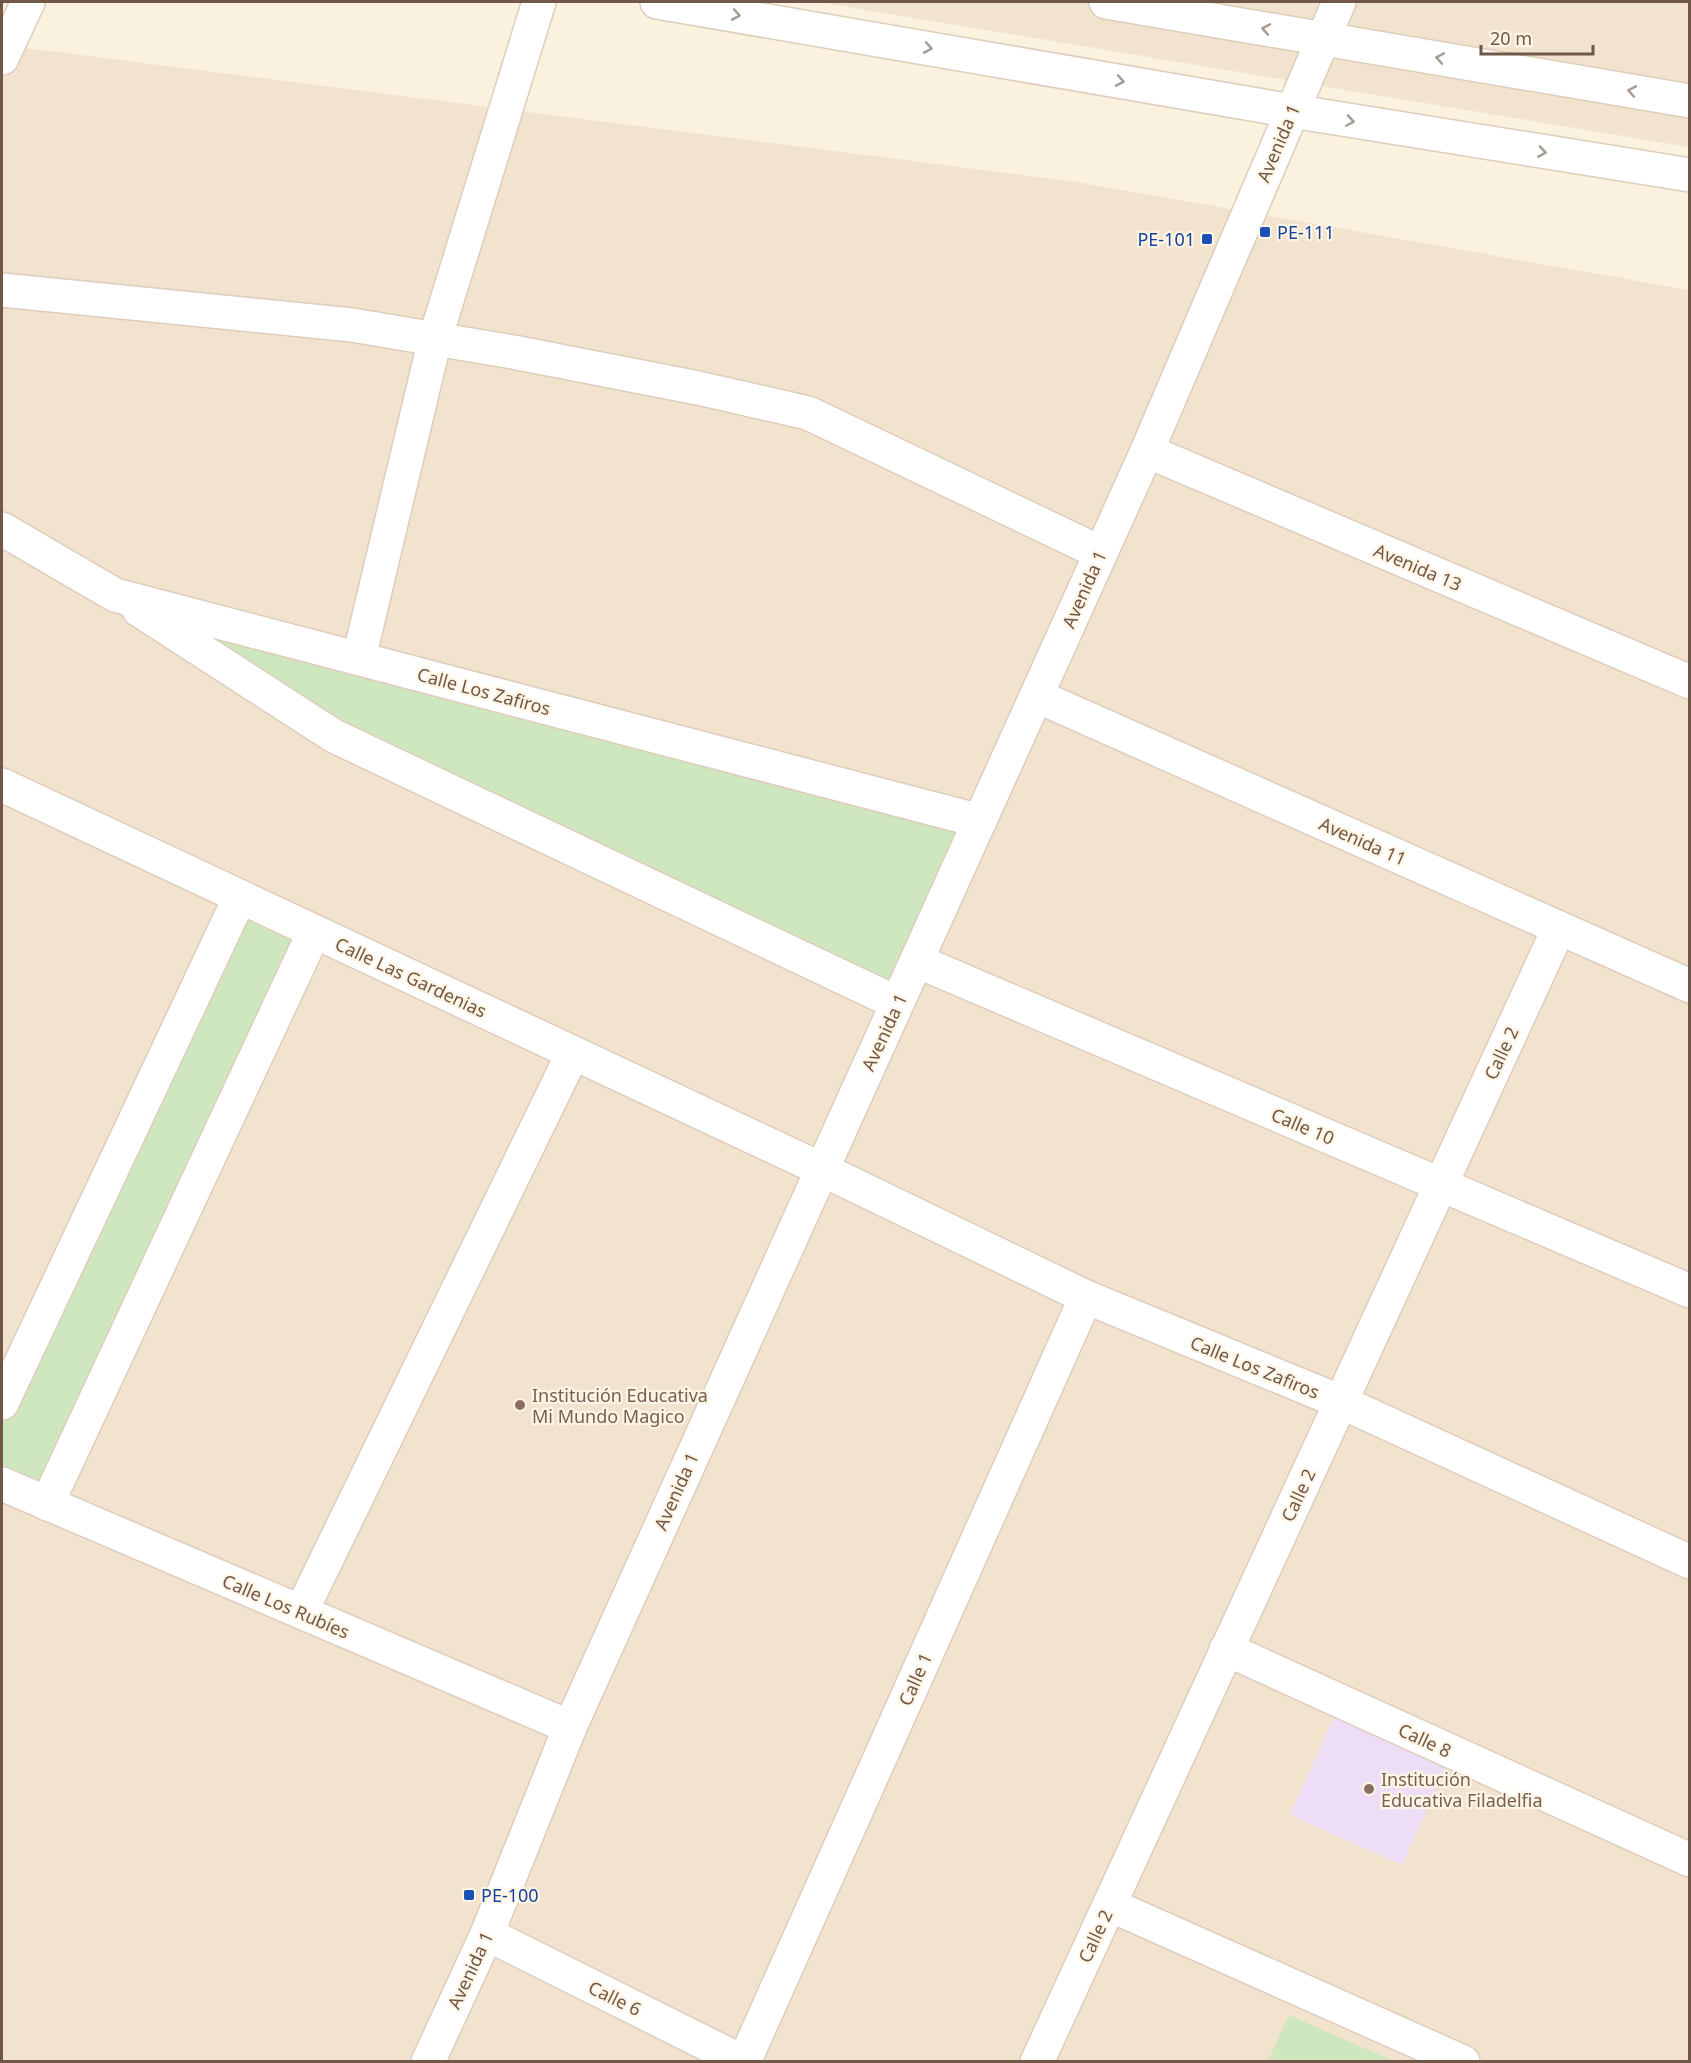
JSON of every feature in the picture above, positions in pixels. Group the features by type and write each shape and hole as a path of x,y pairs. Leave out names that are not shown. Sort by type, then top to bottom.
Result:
{"street":[{"path":"2,57 28,2"},
{"path":"359,658 435,339 539,2"},
{"path":"657,2 1292,111 1689,176"},
{"path":"1106,2 1689,101"},
{"name":"Avenida 1","path":"428,2061 487,1934 570,1727 1147,451 1339,2"},
{"path":"2,290 352,325 675,384 808,413 1101,553"},
{"name":"Avenida 13","path":"1147,451 1689,682"},
{"name":"Calle Los Zafiros","path":"2,529 115,595 980,821"},
{"path":"115,595 334,736 897,1003"},
{"name":"Avenida 11","path":"1037,696 1689,986"},
{"name":"Calle Las Gardenias","path":"2,785 821,1168"},
{"path":"2,1403 240,897"},
{"name":"Calle 2","path":"1037,2061 1559,928"},
{"path":"47,1504 314,932"},
{"name":"Calle 10","path":"917,961 1689,1291"},
{"path":"301,1612 573,1053"},
{"name":"Calle Los Zafiros","path":"821,1168 1086,1297 1341,1402 1689,1562"},
{"name":"Calle 1","path":"744,2061 1086,1297"},
{"name":"Calle Los Rubíes","path":"2,1484 570,1727"},
{"name":"Calle 8","path":"1226,1649 1689,1860"},
{"path":"1110,1905 1463,2061"},
{"name":"Calle 6","path":"487,1934 744,2061"}],"shaded area":[{"path":"819,2 1689,2 1689,147"},
{"path":"2,45 1077,182 1689,290 1689,2061 2,2062"},
{"name":"Institución Educativa Filadelfia","path":"1336,1712 1448,1762 1402,1865 1290,1815"}],"green space":[{"path":"115,595 966,818 897,1003 334,736"},
{"path":"240,897 314,932 47,1504 2,1484 2,1403"},
{"path":"1289,2015 1393,2061 1268,2061"}],"place":[{"name":"PE-111","path":"1265,232"},
{"name":"PE-101","path":"1207,239"},
{"name":"Institución Educativa Mi Mundo Magico","path":"520,1405"},
{"name":"Institución Educativa Filadelfia","path":"1369,1789"},
{"name":"PE-100","path":"469,1895"}]}
